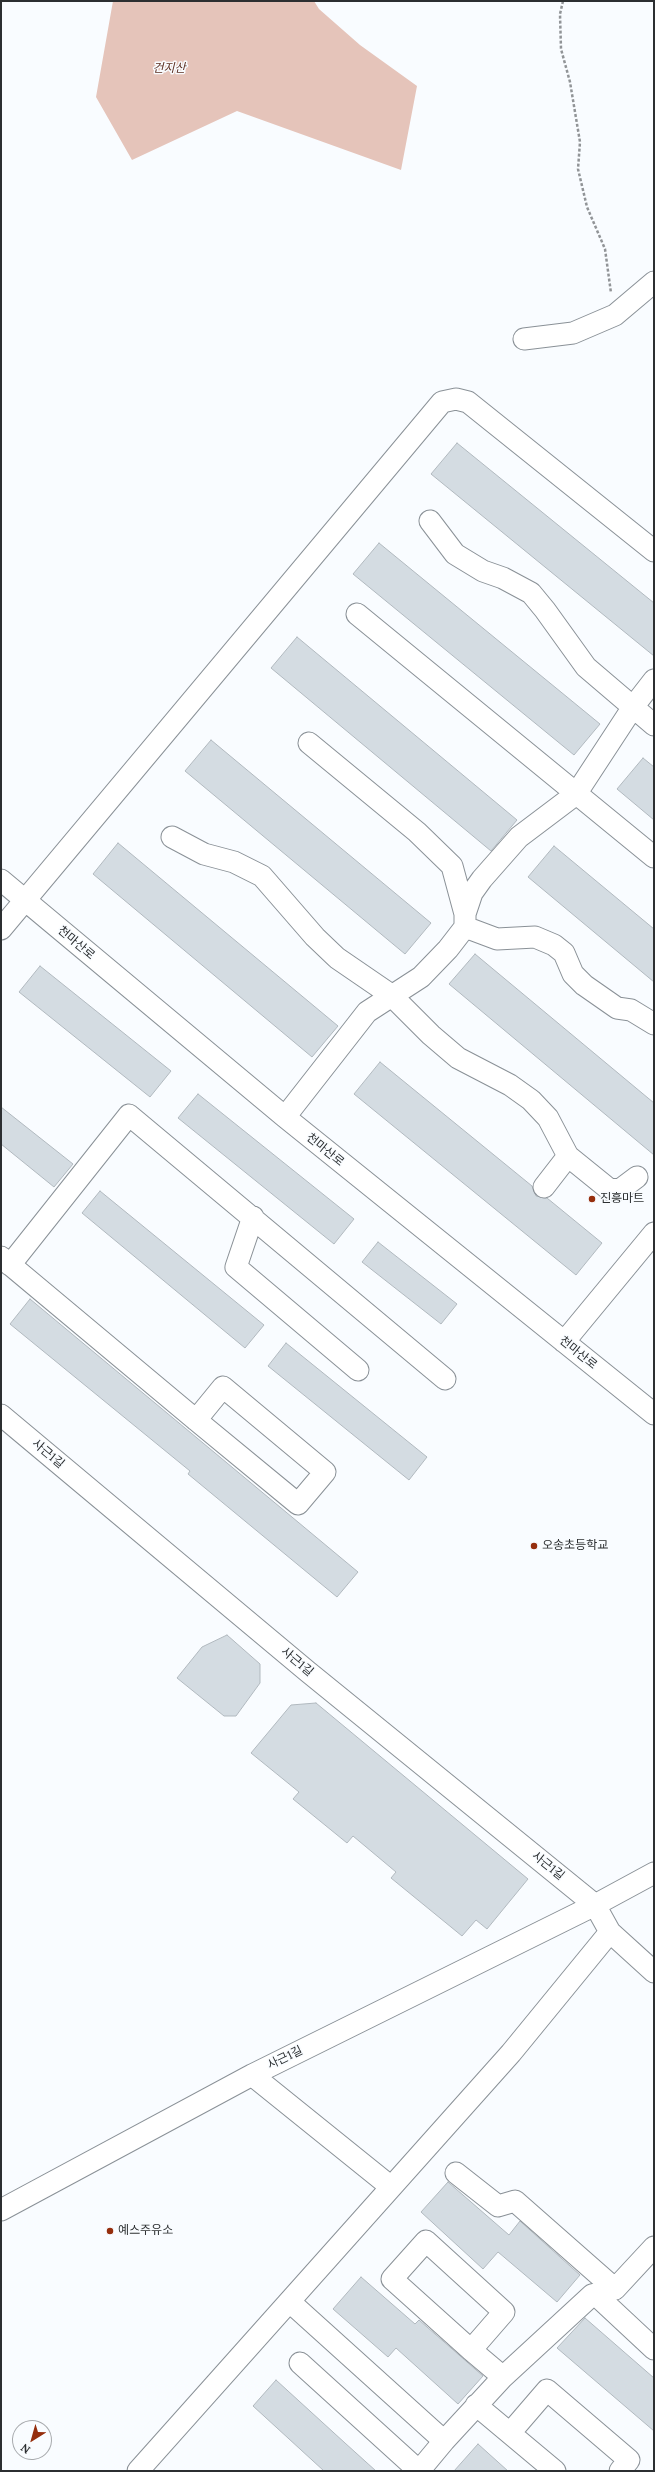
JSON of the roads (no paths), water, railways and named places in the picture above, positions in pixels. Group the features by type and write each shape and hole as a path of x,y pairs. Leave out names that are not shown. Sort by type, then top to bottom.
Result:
{"street":[{"path":"524,339 573,333 614,315 654,282"},
{"path":"1,929 24,899 442,402 456,399 468,402 654,551"},
{"path":"430,521 455,554 483,571 503,578 530,594 545,610 586,667 654,725"},
{"path":"357,614 654,857"},
{"path":"285,1117 367,1012 391,995 421,977 448,949 465,920 472,893 501,855 519,837 576,794 633,707 654,680"},
{"path":"309,743 417,832 452,866 465,920 497,939 535,937 554,945 564,953 573,974 584,985 618,1008 631,1010 654,1024"},
{"path":"172,837 204,854 234,862 262,876 328,950 391,995 431,1035 452,1053 473,1066 510,1085 531,1100 548,1118 568,1156 610,1190 621,1189 637,1177"},
{"name":"천마산로","path":"1,880 285,1117 654,1414"},
{"path":"196,1420 223,1387 326,1472 298,1504 196,1420 6,1261 129,1115 253,1217 445,1379"},
{"path":"544,1188 568,1156"},
{"path":"253,1217 236,1267 358,1370"},
{"path":"564,1342 654,1233"},
{"name":"사근1길","path":"1,1415 307,1671 595,1904 610,1932 654,1972"},
{"name":"사근1길","path":"1,2210 252,2075 595,1904 654,1873"},
{"path":"138,2471 511,2053 610,1932"},
{"path":"252,2075 391,2187"},
{"path":"456,2173 498,2206 515,2201 615,2290"},
{"path":"471,2350 504,2312 426,2241 392,2279 471,2350 503,2377"},
{"path":"300,2363 419,2471 476,2405 503,2377 595,2294 615,2290 654,2247"},
{"path":"595,2294 653,2346"},
{"path":"290,2302 444,2441"},
{"path":"510,2433 547,2390 629,2460 620,2471"},
{"path":"476,2405 555,2471"}],"place":[{"name":"진흥마트","path":"592,1199"},
{"name":"오송초등학교","path":"534,1546"},
{"name":"예스주유소","path":"110,2231"}],"park label":[{"name":"건지산","path":"169,69"}]}
